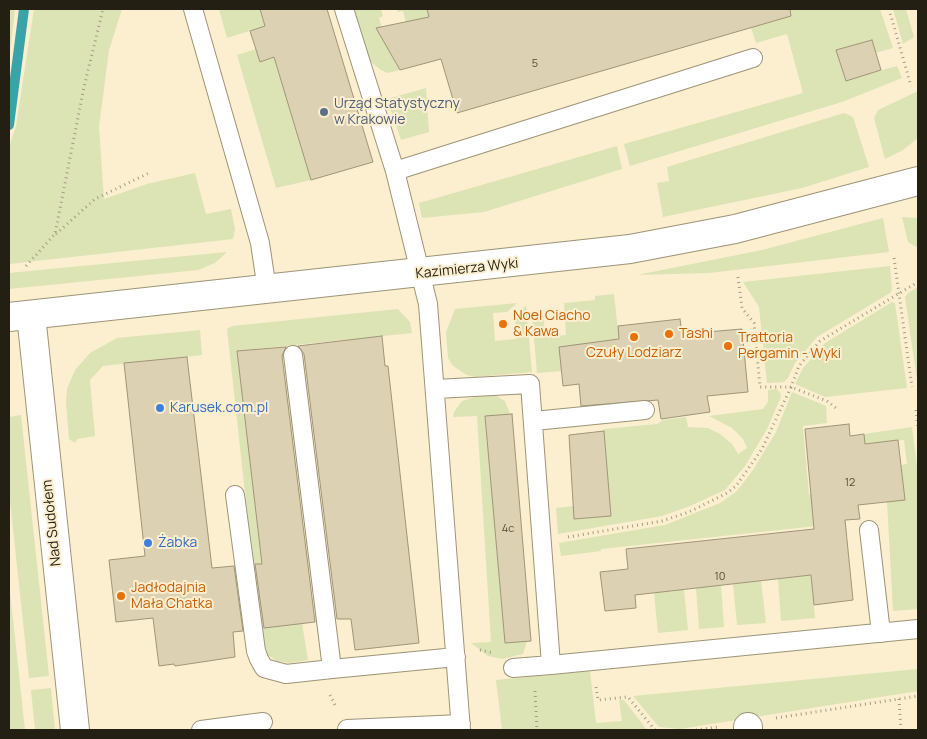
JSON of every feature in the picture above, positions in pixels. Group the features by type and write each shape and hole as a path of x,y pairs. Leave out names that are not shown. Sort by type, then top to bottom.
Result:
{"street":[{"name":"Kazimierza Wyki","path":"20,316 584,256 688,240 796,215 918,181"},
{"name":"Nad Sudołem","path":"20,316 75,730"}],"lane":[{"path":"193,9 260,244 267,290"},
{"path":"344,9 395,171 428,304 461,727 347,729"},
{"path":"395,171 754,58"},
{"path":"293,355 329,669"},
{"path":"436,389 530,384 551,665"},
{"path":"534,421 645,410"},
{"path":"235,495 256,651 264,668 286,674 456,656"},
{"path":"869,530 880,633"},
{"path":"513,668 918,629"},
{"path":"201,730 263,722"}],"path":[{"path":"55,234 84,88 103,9"},
{"path":"889,9 911,86"},
{"path":"26,266 55,234 95,199 149,173"},
{"path":"894,258 912,387"},
{"path":"738,276 742,308 754,322 760,387 791,387 827,401 836,408"},
{"path":"559,539 662,521 689,512 727,493 736,486 762,449 799,366 820,341 918,282"},
{"path":"916,410 918,429"},
{"path":"329,669 329,693 347,729"},
{"path":"535,685 537,730"},
{"path":"596,685 598,700 628,697 655,730"},
{"path":"696,730 746,726 918,696"},
{"path":"899,699 901,730"}],"green space":[{"path":"9,9 15,9 9,61"},
{"path":"34,9 122,9 109,50 99,127 104,199 147,184 195,173 206,214 231,209 235,229 233,239 9,264 9,147 16,126"},
{"path":"219,9 260,9 265,26 227,38"},
{"path":"353,9 381,9 383,16 379,18 389,51 400,70 388,73 367,59 353,15"},
{"path":"397,9 427,9 441,57 411,44 403,11 398,12"},
{"path":"745,9 880,9 893,48 875,53 872,40 837,50 845,80 897,66 902,78 842,102 630,166 624,144 803,93 787,34 756,43"},
{"path":"893,9 906,9 914,37 903,44"},
{"path":"256,49 260,62 274,57 311,180 276,188 237,55"},
{"path":"426,88 429,132 401,140 387,99"},
{"path":"918,91 918,138 903,150 885,159 874,118 878,110"},
{"path":"844,113 853,117 869,167 802,188 663,217 657,183 669,181 667,167"},
{"path":"617,146 622,169 484,212 422,218 419,203"},
{"path":"902,217 918,218 918,248 908,242"},
{"path":"883,218 889,252 709,273 637,275 762,250"},
{"path":"227,252 215,263 198,270 9,289 9,273"},
{"path":"890,266 892,290 890,293 817,337 795,363 784,382 767,383 759,307 743,282"},
{"path":"918,287 918,387 905,297"},
{"path":"614,294 619,339 561,354 562,371 537,373 532,316 543,315 546,337 566,335 564,303 595,300 595,296"},
{"path":"892,302 895,303 907,388 825,397 795,384 803,368 825,343"},
{"path":"517,303 507,312 493,313 495,341 516,339 515,319 526,305 532,372 475,377 467,375 453,366 448,358 446,332 455,309"},
{"path":"398,309 410,322 412,333 237,351 269,627 302,623 308,660 290,663 277,661 266,654 262,648 227,329 232,326"},
{"path":"200,330 202,355 103,366 90,380 95,436 77,439 75,443 69,439 66,402 67,389 75,370 90,353 117,338"},
{"path":"776,389 780,392 781,397 767,429 745,466 725,490 662,516 558,534 556,508 574,506 575,519 611,516 604,429 657,424 663,420 686,417 688,427 708,428 720,434 732,444 738,454 747,448 743,439 732,428 709,416 763,409 768,402 768,390"},
{"path":"792,392 826,406 827,423 803,426 809,495 814,494 817,526 601,549 601,551 561,556 559,543 665,525 720,503 736,492 753,470 776,432"},
{"path":"495,395 505,401 510,414 485,417 505,643 527,641 523,654 502,659 488,656 471,643 491,642 477,416 453,417 454,412 462,401 475,397"},
{"path":"21,415 49,676 29,678 9,491 9,417"},
{"path":"912,427 918,473 918,609 893,611 887,502 905,499 901,465 907,464 904,440 865,444 864,434"},
{"path":"811,575 815,618 781,621 778,579"},
{"path":"761,581 766,623 737,625 733,584"},
{"path":"9,582 25,730 9,730"},
{"path":"721,585 724,627 699,629 696,588"},
{"path":"684,589 688,630 658,633 654,593"},
{"path":"918,669 918,691 680,729 659,727 633,696"},
{"path":"590,671 596,723 622,721 619,700 624,700 647,730 502,730 496,680"},
{"path":"51,688 55,730 35,730 31,690"}],"building":[{"name":"Urząd Statystyczny w Krakowie","path":"260,9 327,9 373,162 311,180 274,57 260,62 250,31 265,26"},
{"path":"427,9 790,9 791,16 457,113 441,59 400,70 376,28 429,17"},
{"path":"872,40 881,70 846,81 836,50"},
{"path":"680,319 682,334 742,329 748,392 707,396 710,412 661,419 658,400 581,406 579,384 563,386 559,347 619,339 618,326"},
{"path":"382,336 385,366 388,366 419,643 355,650 351,619 337,619 304,354 298,346"},
{"path":"286,347 282,356 315,622 264,628 255,564 262,564 237,351"},
{"path":"187,357 212,568 234,566 243,631 233,632 235,657 175,666 174,664 159,666 153,618 116,622 109,560 145,556 124,363"},
{"path":"512,414 531,641 505,643 485,416"},
{"path":"849,424 850,436 864,434 865,444 898,440 905,500 858,505 860,519 845,520 853,600 814,605 811,575 635,595 636,608 605,611 600,572 628,569 626,549 814,529 805,429"},
{"path":"604,431 611,516 574,519 569,435"}],"waterway":[{"path":"9,125 24,9"}],"place":[{"name":"Urząd Statystyczny w Krakowie","path":"324,112"},
{"name":"Noel Ciacho & Kawa","path":"503,324"},
{"name":"Tashi","path":"669,334"},
{"name":"Czuły Lodziarz","path":"634,337"},
{"name":"Trattoria Pergamin - Wyki","path":"728,346"},
{"name":"Karusek.com.pl","path":"160,408"},
{"name":"Żabka","path":"148,543"},
{"name":"Jadłodajnia Mała Chatka","path":"121,596"}]}
